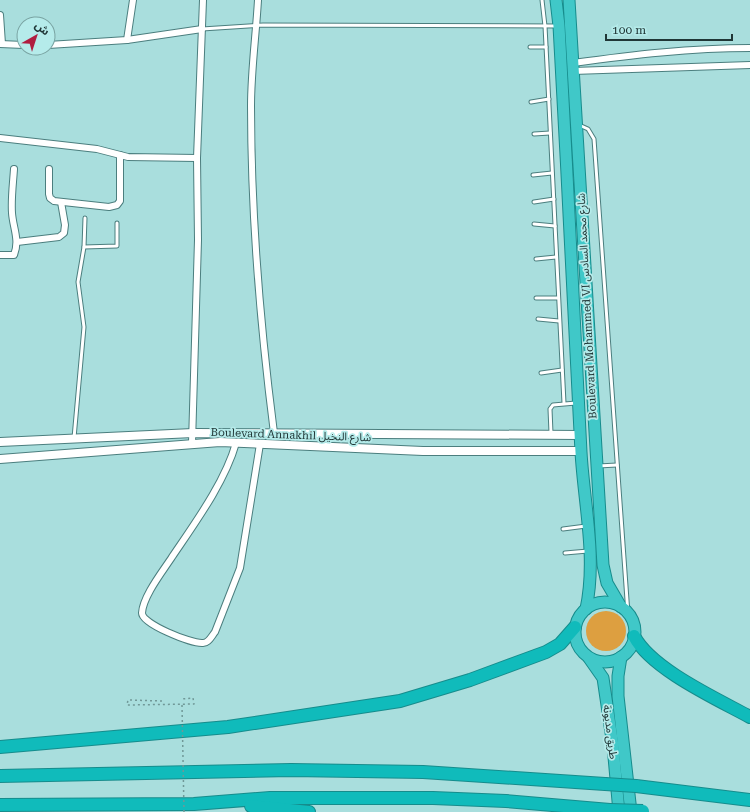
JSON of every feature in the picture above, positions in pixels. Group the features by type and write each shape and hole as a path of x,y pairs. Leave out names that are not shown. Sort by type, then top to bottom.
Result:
{"highway":[{"name":"Boulevard Mohammed VI شارع محمد السادس","path":"556,0 559,26 580,403 581,451 590,551 590,587 586,609"},
{"name":"Boulevard Mohammed VI شارع محمد السادس","path":"570,0 576,124 605,576 609,589 625,610"},
{"path":"0,747 228,727 400,701 470,680 546,652 560,644 575,627 578,619 586,609 603,602 610,603 625,610 633,622 634,636 630,648 621,657 605,662 589,657 577,644 575,627"},
{"path":"634,636 643,650 651,657 682,678 750,717"},
{"name":"طريق مديونة","path":"589,657 603,678 613,746 614,811"},
{"name":"طريق مديونة","path":"621,657 618,676 618,696 631,812"},
{"path":"0,776 306,770 423,772 636,786 750,800"},
{"path":"194,804 270,798 433,798 506,801 614,811 646,812"},
{"path":"0,805 194,804 254,806 309,812"}],"street":[{"path":"127,40 133,0"},
{"path":"192,443 198,240 196,158 203,0"},
{"path":"258,0 251,105 255,248 260,311 274,433"},
{"path":"0,15 1,44 16,45"},
{"path":"56,44 127,40 202,29"},
{"path":"573,67 676,50 750,48"},
{"path":"573,67 750,65"},
{"path":"0,138 97,149 128,157 196,158"},
{"path":"49,169 50,198 61,202 109,207 117,205 121,195 120,155"},
{"path":"0,255 14,255 17,242 12,214 14,169"},
{"path":"17,242 59,237 64,233 65,225 61,202"},
{"name":"Boulevard Annakhil شارع النخيل","path":"0,442 193,433 581,435"},
{"name":"Boulevard Annakhil شارع النخيل","path":"0,459 192,443 236,443 423,451 581,451"},
{"path":"236,443 231,460 206,504 153,586 143,606 142,614 144,619 153,626 189,641 203,644 209,641 215,632 240,568 260,444"}],"lane":[{"path":"542,0 549,99 564,403"},
{"path":"202,29 257,25 559,26"},
{"path":"530,47 546,47"},
{"path":"531,102 549,99"},
{"path":"576,124 588,129 594,139 617,465 625,610"},
{"path":"534,134 550,133"},
{"path":"533,175 552,173"},
{"path":"534,202 554,199"},
{"path":"74,438 84,327 78,282 84,247 85,218"},
{"path":"84,247 117,246 117,223"},
{"path":"534,224 555,226"},
{"path":"536,259 556,257"},
{"path":"536,298 558,298"},
{"path":"538,319 560,321"},
{"path":"541,373 562,370"},
{"path":"551,435 550,409 553,405 580,403"},
{"path":"597,466 617,465"},
{"path":"563,529 588,526"},
{"path":"565,553 590,551"}],"path":[{"path":"162,701 128,700 127,706 194,704 193,698 181,699"},
{"path":"182,705 184,812"}],"shaded area":[{"path":"606,611 620,617 626,631 620,645 606,651 592,645 586,631 592,617"}]}
